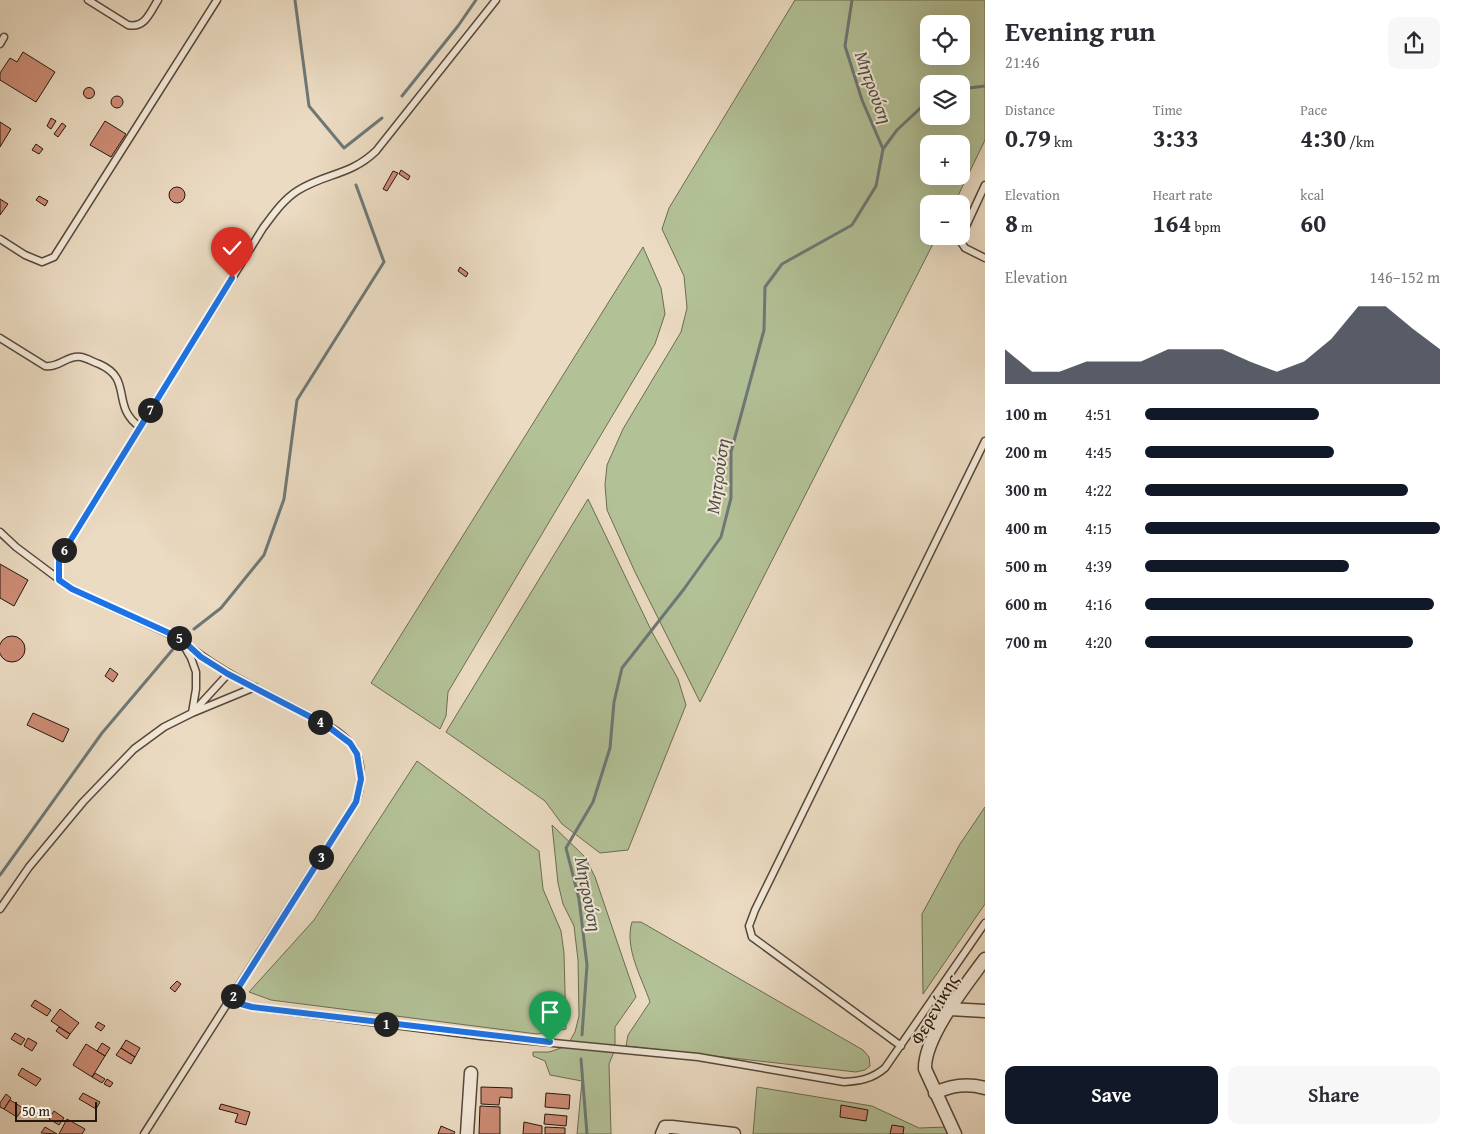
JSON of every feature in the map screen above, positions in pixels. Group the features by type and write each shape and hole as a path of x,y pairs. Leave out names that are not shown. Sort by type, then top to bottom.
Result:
{"street":[{"name":"Φερενίκης","path":"955,1134 925,1069 925,1059 950,1009 985,959"},
{"path":"950,1009 985,1011"},
{"path":"467,1134 471,1072"},
{"path":"936,1093 965,1084 985,1088"},
{"path":"662,1134 666,1127 672,1127 734,1134"}],"lane":[{"path":"88,0 128,25 135,26 144,23 158,0"},
{"path":"0,239 25,255 42,262 54,257 217,0"},
{"path":"59,580 59,561 64,551 263,228 280,206 296,191 315,181 363,164 376,151 496,0"},
{"path":"0,44 4,37"},
{"path":"985,185 962,235 961,242 965,248 985,258"},
{"path":"0,338 45,366 52,367 72,357 81,357 110,369 117,377 125,413 130,420 140,427"},
{"path":"901,1046 752,937 749,926 755,910 985,441"},
{"path":"0,532 72,589 180,638 201,657 228,674 255,686 326,725 350,743 357,754 361,779 356,802 144,1134"},
{"path":"180,638 192,658 196,672 196,689 192,713"},
{"path":"192,713 228,674"},
{"path":"0,908 29,867 83,802 134,749 164,727 255,686"},
{"path":"230,1001 252,1007 481,1036 698,1057 844,1082 862,1080 878,1074 901,1046 985,923"}],"green space":[{"path":"795,0 985,0 985,140 970,171 970,135 920,135 920,185 963,185 958,195 920,195 920,245 932,245 700,702 635,572 607,510 605,485 607,465 623,429 681,332 687,308 684,276 662,229 669,208"},
{"path":"643,247 661,288 665,314 655,344 448,692 446,716 440,729 371,683"},
{"path":"588,499 652,632 678,679 686,705 628,850 600,853 562,824 545,801 446,732"},
{"path":"417,761 539,851 543,889 561,931 564,953 566,1029 537,1034 271,1000 249,992 314,920"},
{"path":"985,807 985,904 923,994 922,914 960,844"},
{"path":"552,825 585,857 595,877 636,997 615,1027 615,1049 609,1064 611,1134 577,1134 582,1081 550,1075 545,1061 533,1056 533,1052 549,1052 567,1046 575,1032 579,1016 578,960 574,926 563,904 558,883"},
{"path":"632,922 641,922 863,1050 869,1057 870,1066 865,1070 856,1072 626,1046 628,1035 650,1002 632,952 630,932"},
{"path":"757,1087 872,1106 919,1128 946,1127 947,1134 753,1134"}],"building":[{"path":"23,52 55,72 36,102 0,80 0,73 10,58 17,62"},
{"path":"87,88 91,88 94,93 93,97 87,98 84,95 84,91"},
{"path":"117,96 123,102 117,108 111,102"},
{"path":"51,118 56,121 51,129 47,126"},
{"path":"105,121 126,134 111,157 90,145"},
{"path":"0,122 11,129 0,147"},
{"path":"62,123 66,126 58,137 54,134"},
{"path":"36,144 43,149 39,154 32,150"},
{"path":"401,170 410,176 408,180 399,174"},
{"path":"393,171 398,173 387,191 383,189"},
{"path":"177,187 185,195 177,203 169,195"},
{"path":"39,196 48,201 45,206 36,200"},
{"path":"0,199 8,204 0,215"},
{"path":"460,267 468,273 466,277 458,271"},
{"path":"0,564 28,580 14,606 0,598"},
{"path":"12,636 21,640 25,649 21,658 12,662 3,658 -1,649 3,640"},
{"path":"110,668 118,674 113,682 105,676"},
{"path":"33,713 69,729 63,742 27,725"},
{"path":"177,981 181,984 175,992 170,988"},
{"path":"35,1000 51,1010 47,1016 31,1006"},
{"path":"60,1009 79,1023 70,1034 51,1021"},
{"path":"98,1022 105,1026 101,1031 95,1027"},
{"path":"59,1027 70,1034 67,1039 56,1031"},
{"path":"15,1033 25,1039 21,1045 11,1039"},
{"path":"28,1038 37,1043 32,1051 24,1046"},
{"path":"126,1040 140,1048 135,1057 121,1048"},
{"path":"102,1043 110,1048 105,1056 97,1051"},
{"path":"86,1044 105,1056 92,1077 73,1065"},
{"path":"121,1048 135,1057 131,1064 116,1055"},
{"path":"22,1068 41,1079 36,1086 18,1075"},
{"path":"95,1073 105,1079 102,1083 92,1077"},
{"path":"107,1079 113,1083 110,1087 104,1084"},
{"path":"481,1087 512,1088 512,1098 500,1097 499,1105 481,1104"},
{"path":"83,1093 100,1102 96,1109 79,1099"},
{"path":"546,1093 570,1095 569,1109 545,1107"},
{"path":"6,1094 11,1098 4,1109 0,1107 0,1103"},
{"path":"10,1100 23,1108 17,1117 4,1109"},
{"path":"221,1104 250,1112 246,1125 235,1122 238,1114 219,1109"},
{"path":"841,1105 868,1110 866,1121 840,1117"},
{"path":"480,1106 500,1107 500,1134 479,1134"},
{"path":"54,1111 64,1118 59,1125 49,1119"},
{"path":"545,1114 567,1116 566,1126 544,1124"},
{"path":"67,1119 85,1129 82,1134 59,1134"},
{"path":"524,1122 542,1126 542,1134 523,1134"},
{"path":"892,1125 904,1127 903,1134 890,1134"},
{"path":"441,1126 455,1132 454,1134 438,1134"},
{"path":"45,1127 57,1134 41,1133"},
{"path":"545,1127 565,1128 565,1134 545,1134"}],"waterway":[{"path":"295,0 309,106 344,148 382,118"},
{"path":"402,96 458,26 476,0"},
{"name":"Μητρούση","path":"582,1035 587,965 579,899 566,848 593,802 610,748 614,702 622,668 684,589 721,537 731,498 731,452 764,330 765,287 782,264 852,225 876,186 883,149 862,100 845,46 852,0"},
{"path":"970,88 985,86"},
{"path":"883,149 897,130 920,108"},
{"path":"194,629 221,608 264,555 284,499 297,400 384,262 356,185"},
{"path":"0,875 102,733 174,648"},
{"name":"Μητρούση","path":"581,1059 587,1134"}],"route":[{"path":"232,278 64,551 59,561 58,570 59,580 72,589 180,638 201,657 228,674 255,686 326,725 350,743 357,754 361,779 360,792 356,802 230,1001 252,1007 481,1036 550,1042"}]}
